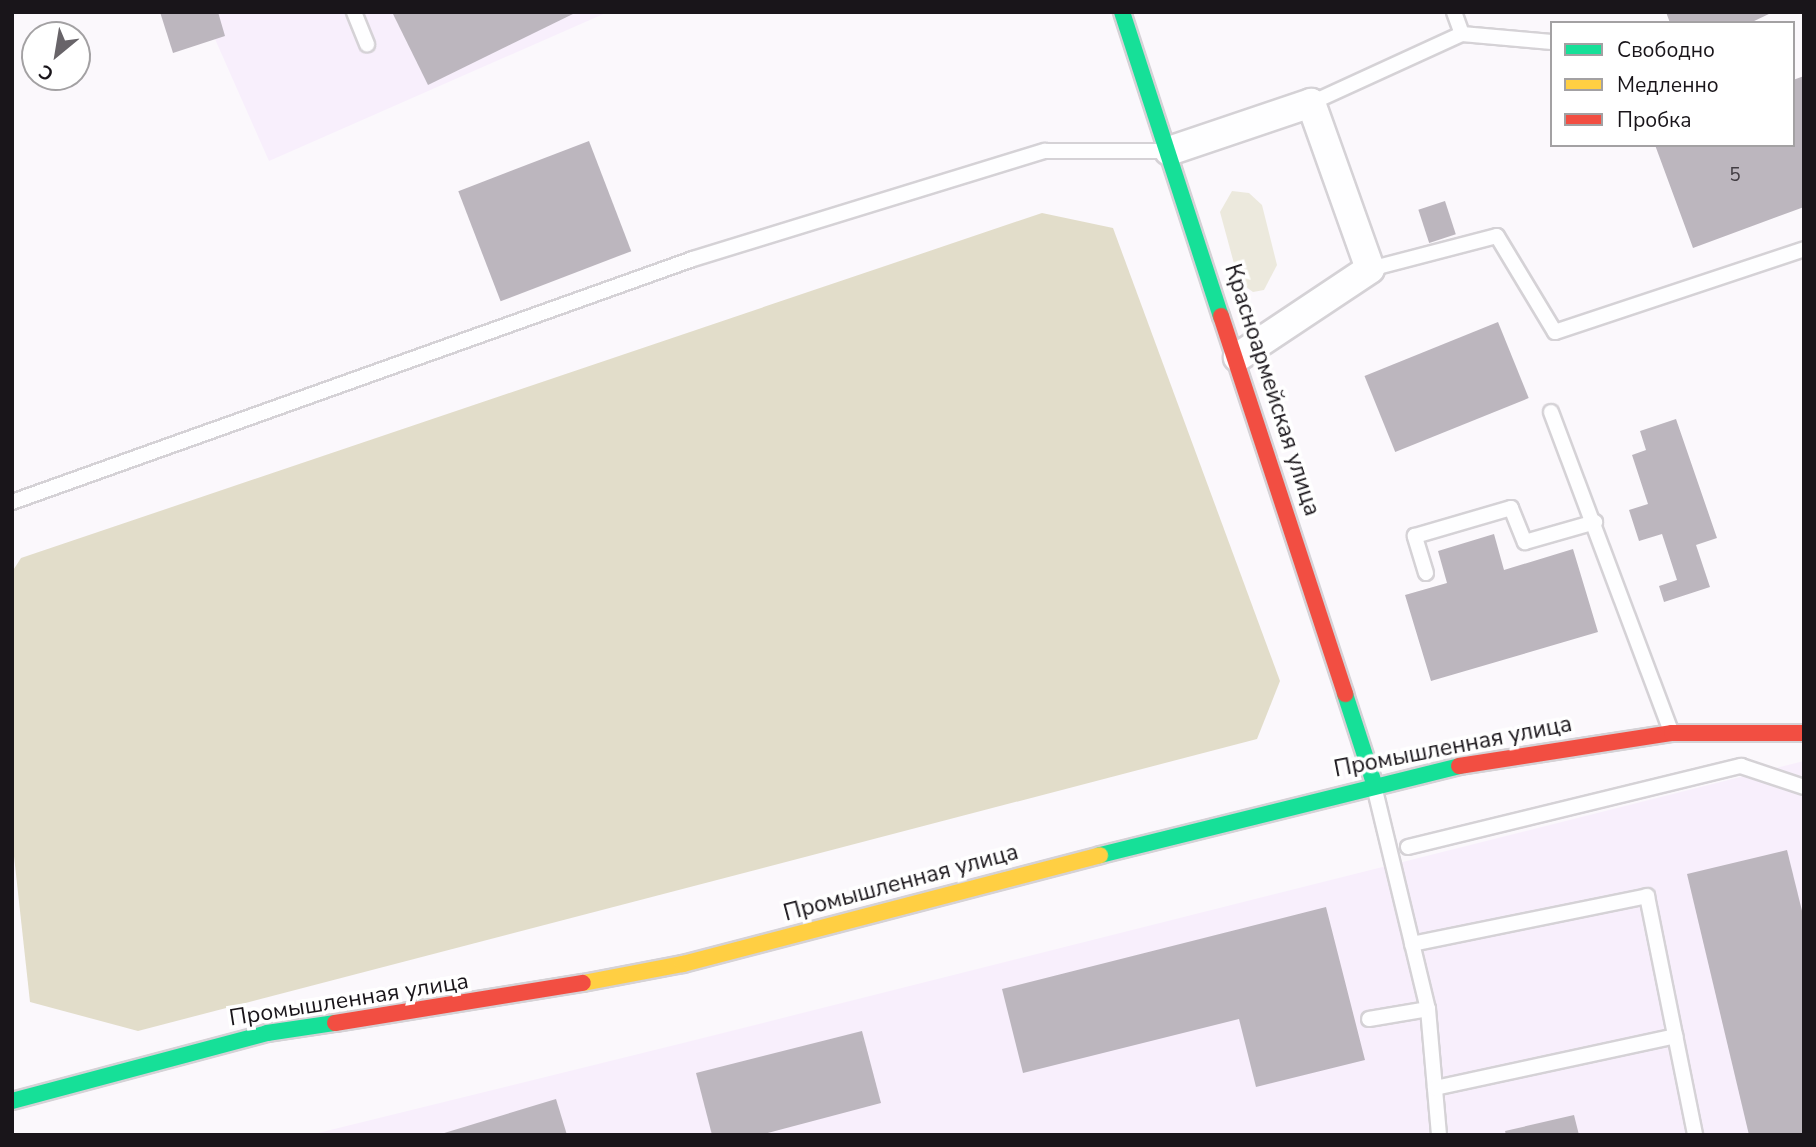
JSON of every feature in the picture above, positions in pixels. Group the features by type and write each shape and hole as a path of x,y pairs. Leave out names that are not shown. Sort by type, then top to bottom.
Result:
{"main road":[{"name":"Красноармейская улица","path":"1122,12 1238,357 1374,783"},
{"name":"Промышленная улица","path":"13,1096 267,1033 517,996 683,964 1374,783 1540,749 1672,733 1804,733"}],"street":[{"path":"1169,151 1311,103 1370,270 1238,357"}],"lane":[{"path":"355,12 367,45"},
{"path":"1454,12 1462,34"},
{"path":"1311,103 1462,34 1550,42"},
{"path":"12,502 693,259 1045,151 1169,151"},
{"path":"1370,270 1497,236 1555,332 1804,249"},
{"path":"1551,412 1595,522 1672,733"},
{"path":"1426,573 1415,536 1511,508 1524,542 1595,522"},
{"path":"1408,847 1741,766 1804,787"},
{"path":"1374,783 1428,1009 1439,1135"},
{"path":"1412,944 1647,896 1695,1135"},
{"path":"1369,1019 1428,1009"},
{"path":"1435,1088 1675,1036"}],"shaded area":[{"path":"203,12 608,12 269,161"},
{"path":"1232,191 1249,193 1262,205 1277,265 1264,290 1253,292 1239,282 1220,212"},
{"path":"1042,213 1113,228 1280,681 1257,739 138,1031 30,1002 12,838 12,572 21,558"},
{"path":"1804,761 1804,1135 310,1135 687,1042"}],"building":[{"path":"160,12 218,12 225,36 173,53"},
{"path":"392,12 577,12 428,85"},
{"path":"1666,12 1771,12 1754,21 1669,21"},
{"path":"1804,76 1804,207 1693,248 1656,147 1795,147 1795,79"},
{"path":"589,141 631,251 501,301 458,191"},
{"path":"1445,201 1456,234 1429,243 1418,210"},
{"path":"1498,322 1529,398 1395,452 1364,376"},
{"path":"1676,419 1717,538 1696,545 1710,587 1664,602 1659,586 1677,580 1662,534 1639,541 1629,510 1648,504 1632,455 1646,450 1640,431"},
{"path":"1494,534 1504,570 1573,549 1598,632 1431,681 1405,595 1447,583 1438,551"},
{"path":"1787,850 1804,919 1804,1135 1749,1135 1687,874"},
{"path":"1326,907 1365,1060 1256,1087 1239,1019 1023,1073 1002,989"},
{"path":"862,1031 881,1103 760,1135 712,1135 696,1073"},
{"path":"556,1099 567,1135 441,1135 441,1134"},
{"path":"1574,1115 1579,1135 1506,1135 1505,1131"}],"traffic: fast":[{"path":"1122,12 1221,316"},
{"path":"1345,694 1374,783"},
{"path":"1100,855 1459,766"},
{"path":"12,1101 267,1033 335,1023"}],"traffic: slow":[{"path":"583,983 683,964 1100,855"}],"traffic: jam":[{"path":"1221,316 1345,694"},
{"path":"1459,766 1672,733 1804,733"},
{"path":"335,1023 583,983"}]}
